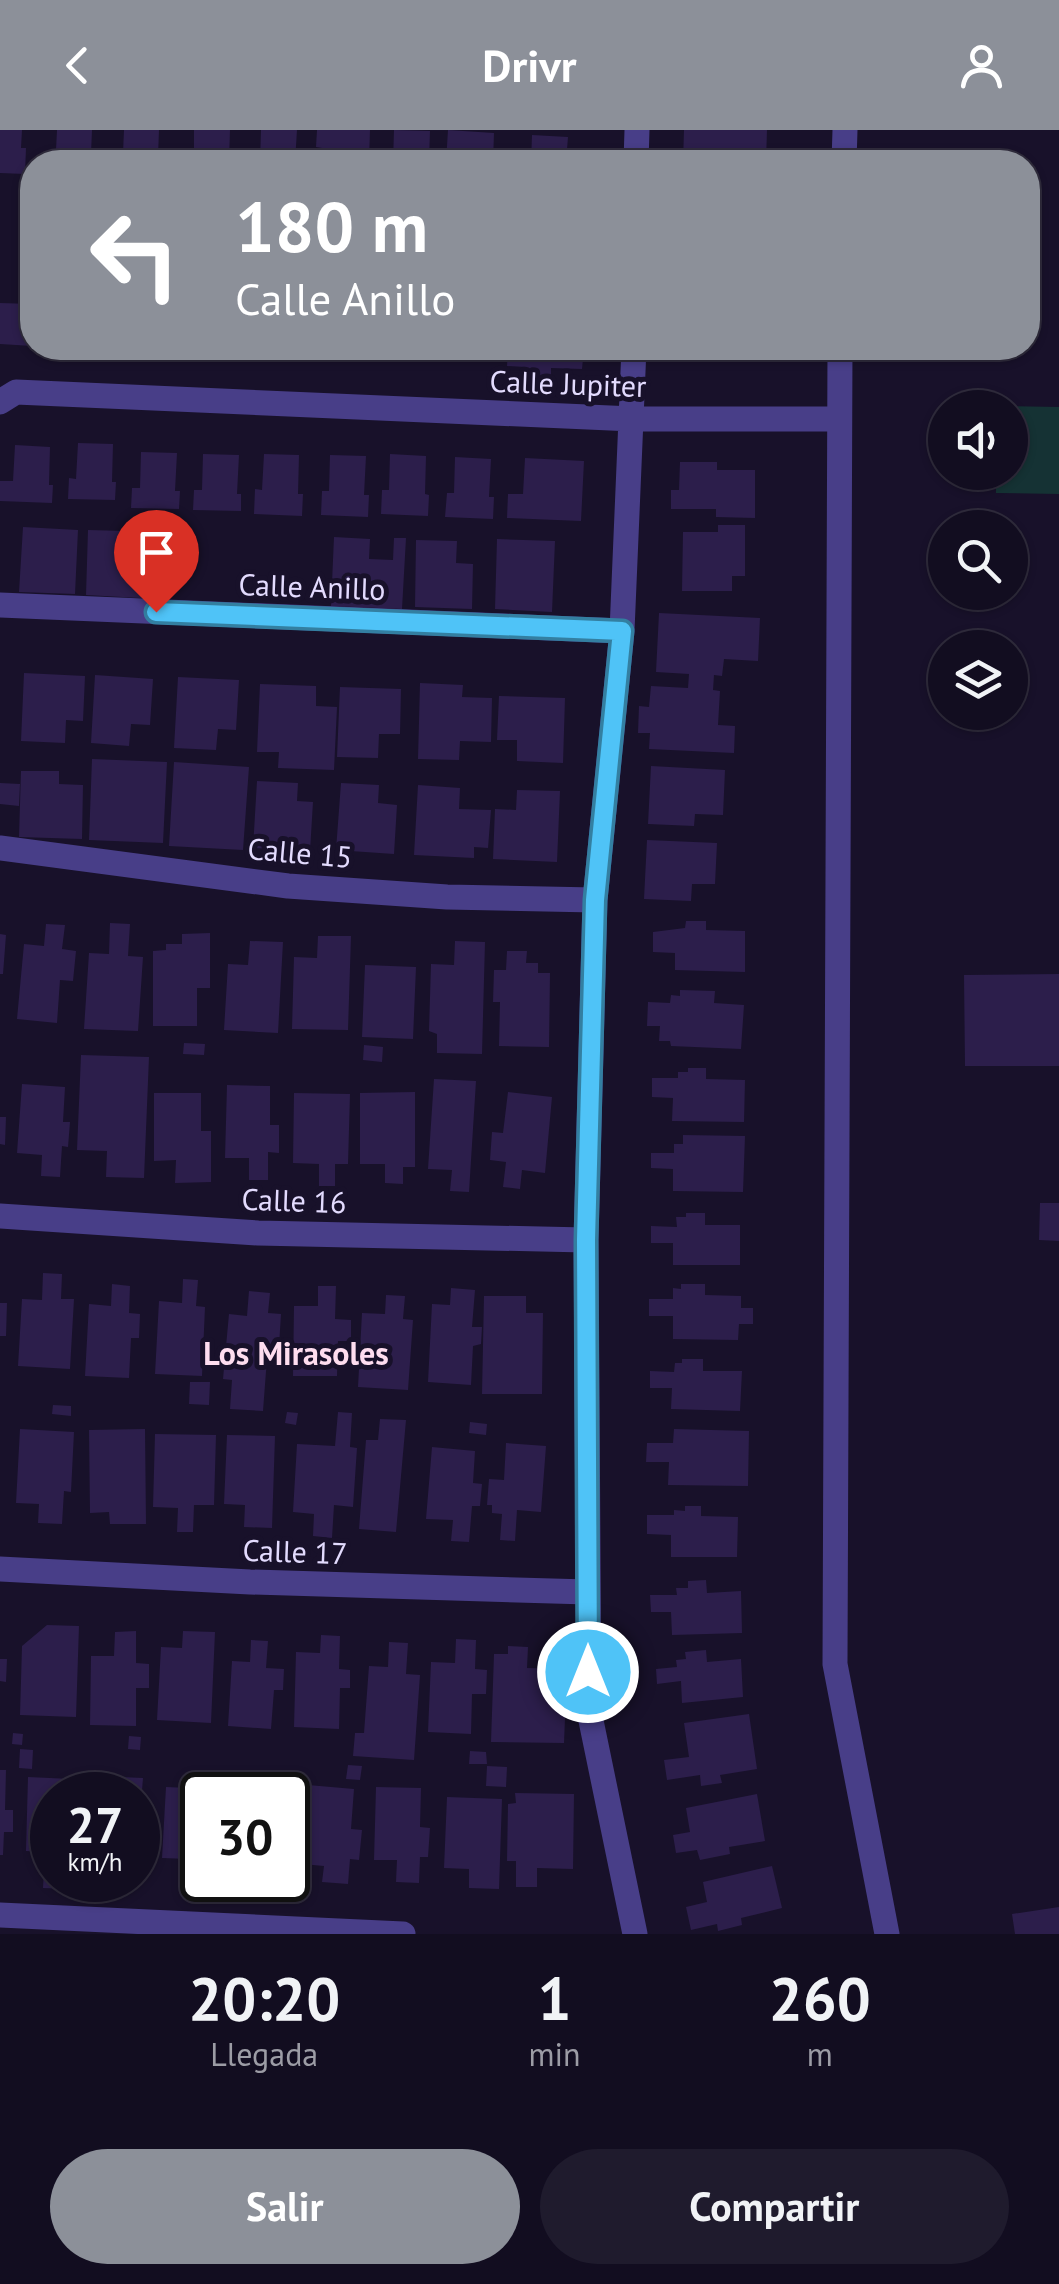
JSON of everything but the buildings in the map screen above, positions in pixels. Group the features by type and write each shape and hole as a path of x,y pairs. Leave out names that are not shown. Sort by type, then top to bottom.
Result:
{"street":[{"path":"634,360 622,631 595,900 586,1240 588,1711 636,1934"},
{"path":"840,360 836,1664 887,1934"},
{"name":"Calle Jupiter","path":"0,402 16,392 633,419 838,419"},
{"name":"Calle Anillo","path":"0,605 622,631"},
{"name":"Calle 15","path":"0,848 288,886 448,897 595,900"},
{"name":"Calle 16","path":"0,1216 258,1233 586,1240"},
{"name":"Calle 17","path":"0,1569 250,1582 588,1592"},
{"path":"0,1915 403,1934"}],"green space":[{"path":"1028,406 1059,407 1059,494 996,493 1028,490"}],"district":[{"name":"Los Mirasoles","path":"296,1353"}],"route":[{"path":"156,612 622,631 595,900 586,1240 588,1672"}]}
